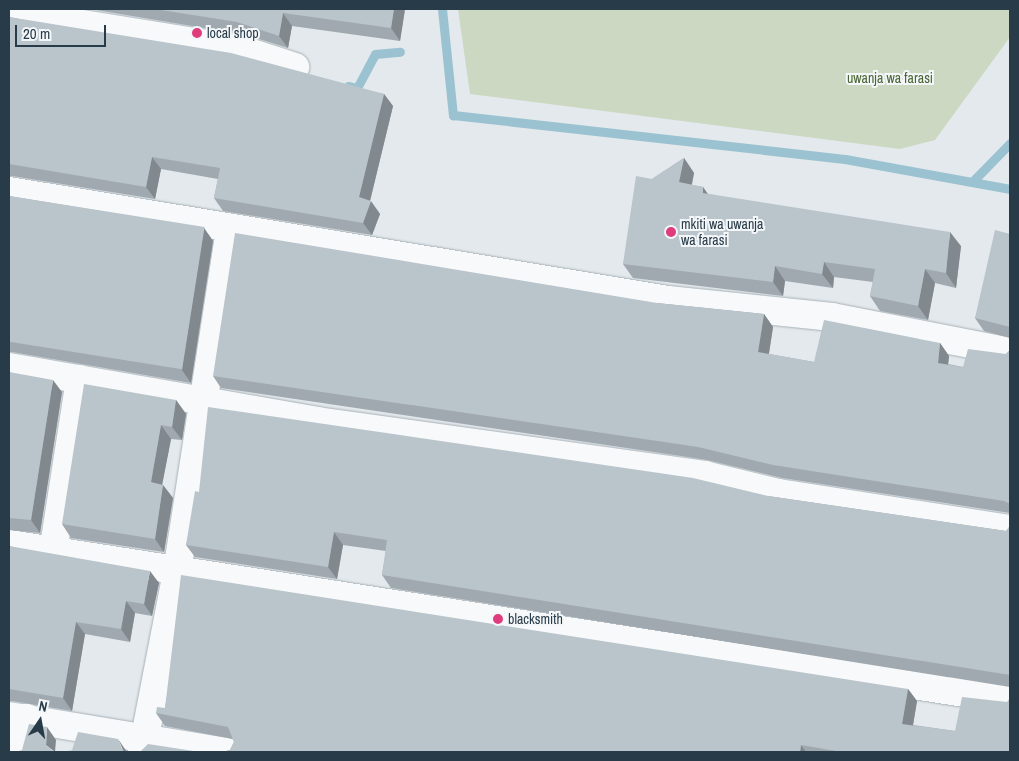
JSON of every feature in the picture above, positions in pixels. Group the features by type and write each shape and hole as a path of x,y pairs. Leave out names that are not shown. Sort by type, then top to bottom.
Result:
{"street":[{"path":"9,12 243,50 295,68"},
{"path":"9,192 230,231 428,257 668,300 832,318 1010,352"},
{"path":"142,744 177,572 201,402 230,231"},
{"path":"9,367 201,402 705,475 779,493 1010,529"},
{"path":"53,552 80,379"},
{"path":"9,544 177,572 1010,700"},
{"path":"19,752 17,717 72,740 227,752"}],"green space":[{"name":"uwanja wa farasi","path":"458,9 1010,9 1010,37 935,140 900,149 470,94"}],"building":[{"path":"155,9 394,9 391,28 283,13 279,36 237,22"},
{"path":"9,17 231,53 384,94 359,197 371,201 363,223 214,198 220,168 152,157 146,187 9,164"},
{"path":"684,158 679,182 703,187 703,193 950,232 946,273 925,269 918,306 870,296 875,269 824,262 822,274 775,266 773,282 623,264 636,176 652,179"},
{"path":"9,196 205,227 182,369 9,342"},
{"path":"995,230 1010,234 1010,327 975,318"},
{"path":"235,233 657,303 764,314 758,352 814,362 824,320 940,343 938,363 963,367 968,349 1006,354 1010,350 1010,504 1004,501 773,465 698,447 213,376"},
{"path":"9,372 53,380 31,520 9,518"},
{"path":"84,384 176,400 172,427 161,425 151,482 163,485 155,539 62,524"},
{"path":"208,407 693,478 768,496 1006,531 1010,526 1010,675 382,575 387,540 334,532 328,567 186,545 195,491 199,492"},
{"path":"9,546 150,571 144,604 126,601 121,629 76,622 63,698 9,689"},
{"path":"181,575 908,689 902,724 955,731 962,697 1007,702 1010,698 1010,752 842,752 801,745 800,752 223,752 230,750 234,742 228,727 156,713 157,707 165,708"},
{"path":"29,724 47,727 46,745 54,752 15,752 22,750"},
{"path":"78,732 118,739 125,752 64,752 72,750"},
{"path":"148,744 200,752 140,752"}],"waterway":[{"path":"442,9 453,115 845,159 1010,189"},
{"path":"348,86 357,88 375,54 400,52"},
{"path":"972,182 1010,143"}],"place":[{"name":"local shop","path":"197,33"},
{"name":"mkiti wa uwanja wa farasi","path":"671,232"},
{"name":"blacksmith","path":"498,619"}]}
